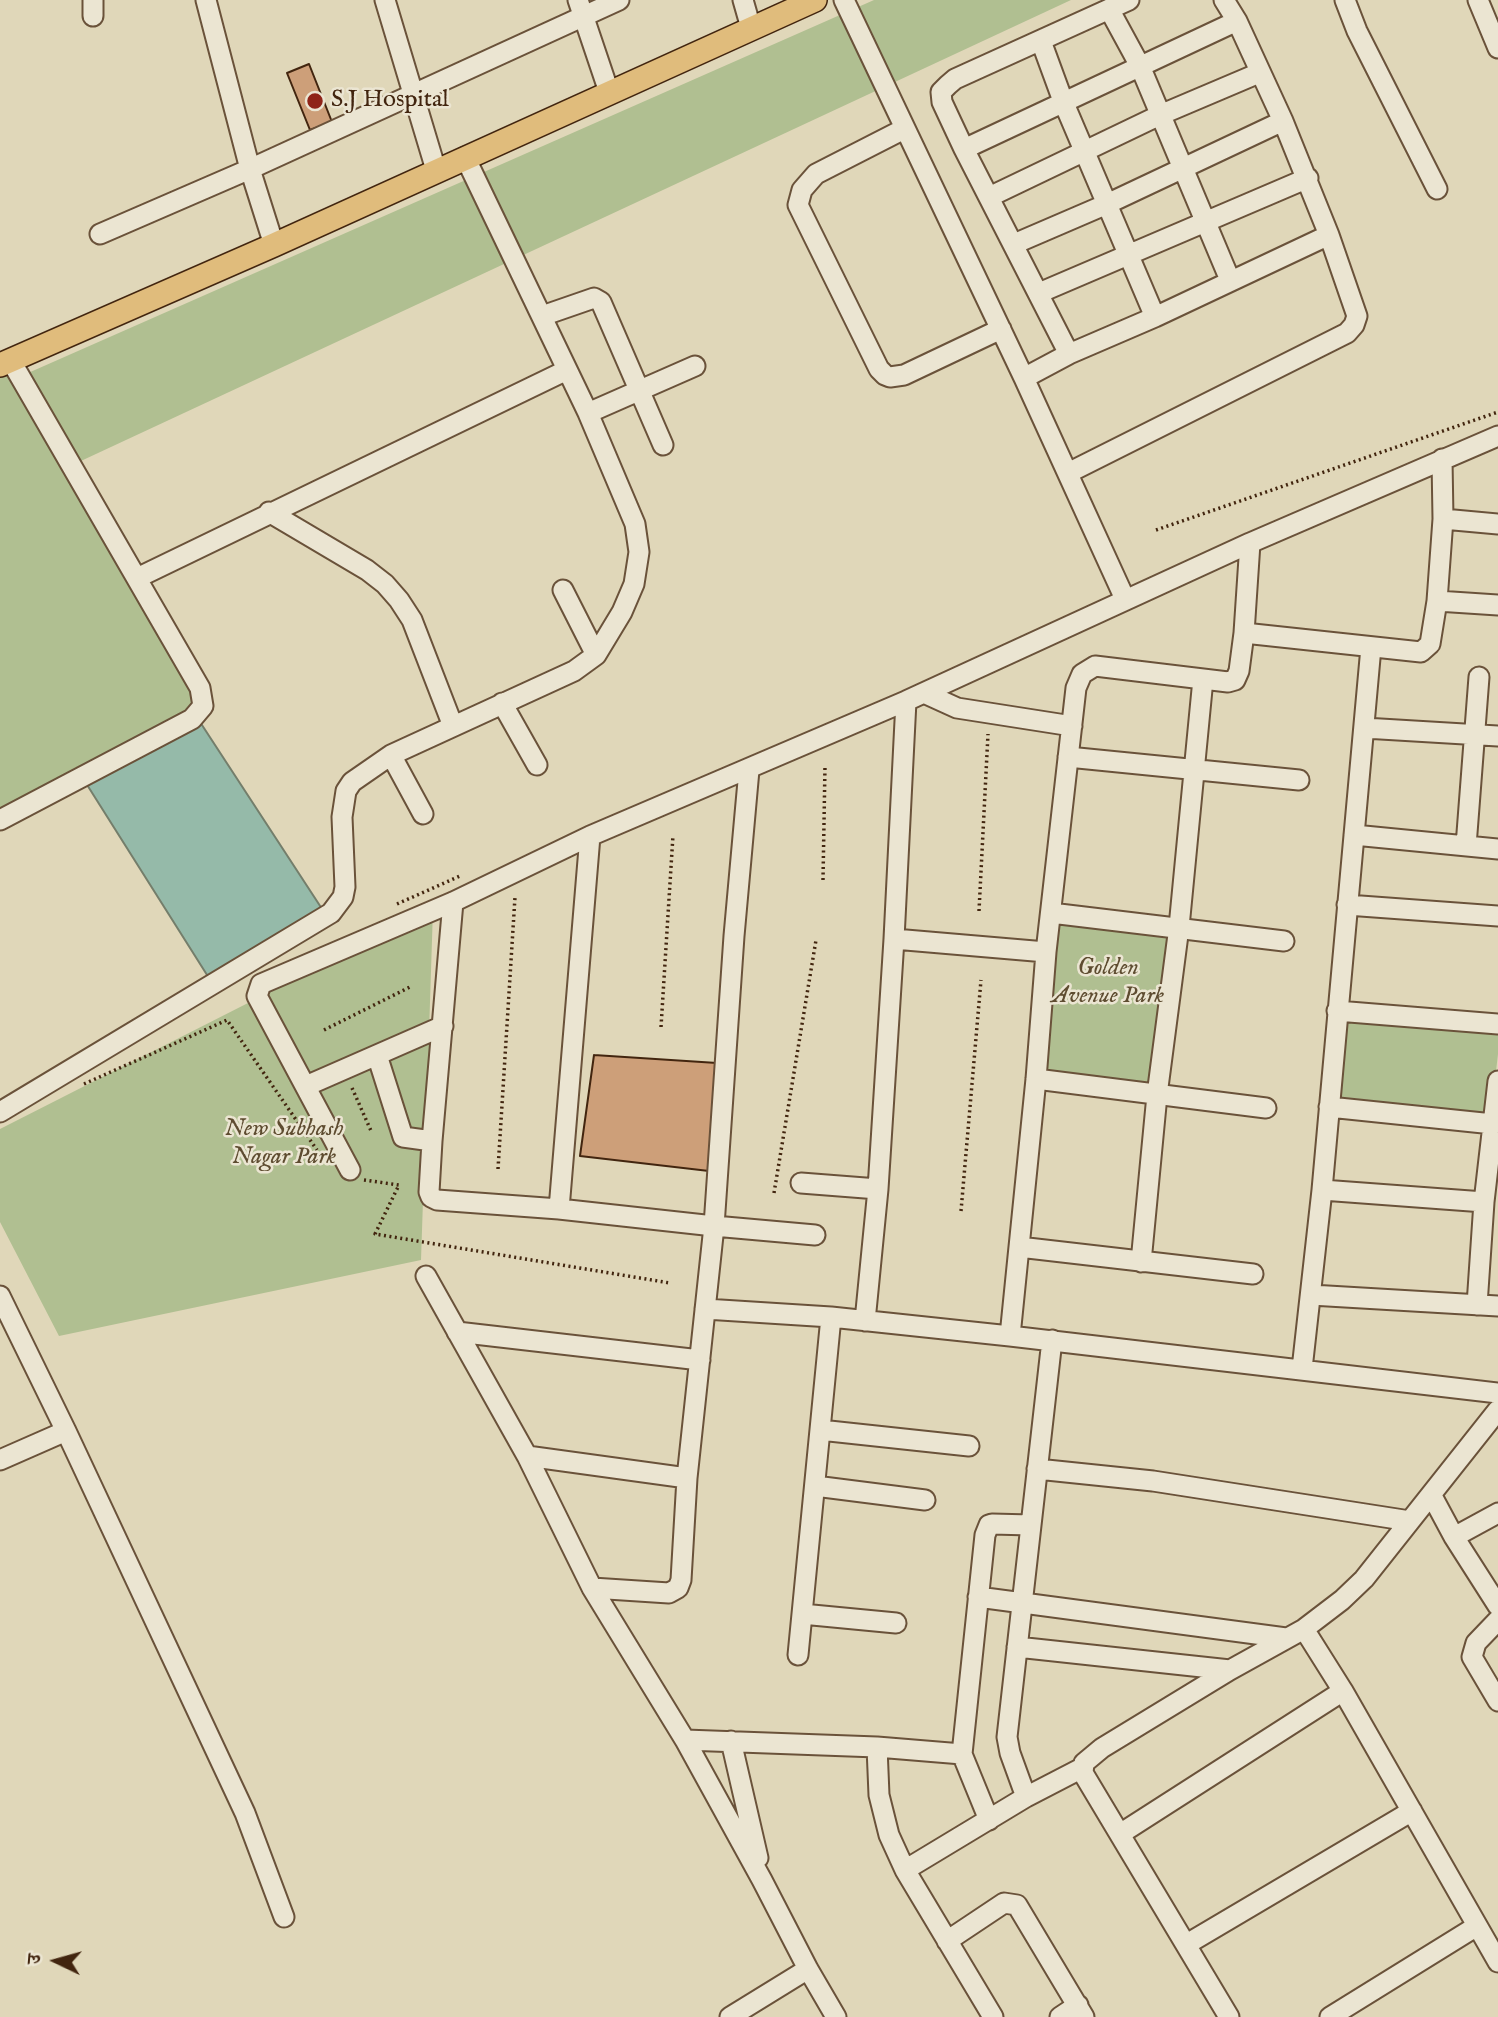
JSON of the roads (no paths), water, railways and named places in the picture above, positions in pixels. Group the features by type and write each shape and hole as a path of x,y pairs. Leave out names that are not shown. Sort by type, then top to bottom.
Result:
{"main road":[{"path":"6,363 815,0"}],"street":[{"path":"206,0 250,169 274,245"},
{"path":"385,0 436,170"},
{"path":"100,234 415,94 581,9 620,0"},
{"path":"743,0 751,28"},
{"path":"844,0 1024,378 1125,599"},
{"path":"1069,354 964,149 942,102 941,92 956,79 1129,0"},
{"path":"1068,472 1347,333 1357,316 1308,178 1237,21 1224,0"},
{"path":"1345,0 1357,31 1437,189"},
{"path":"1478,0 1498,48"},
{"path":"581,9 609,92"},
{"path":"1109,9 1140,66 1230,280"},
{"path":"964,149 1237,21"},
{"path":"1041,41 1063,101 1155,317"},
{"path":"989,197 1160,114 1259,73"},
{"path":"1014,244 1107,204 1283,121"},
{"path":"904,129 816,174 802,190 798,205 879,369 885,375 904,375 1000,329"},
{"path":"0,1112 331,913 343,897 345,887 342,817 346,791 352,782 391,755 574,671 596,655 608,639 634,584 639,552 635,524 588,413 465,157"},
{"path":"1039,293 1308,178"},
{"path":"1024,378 1069,354 1155,317 1329,235"},
{"path":"542,316 594,298 598,299 604,306 663,445"},
{"path":"0,820 192,719 202,706 200,688 137,578 6,363"},
{"path":"588,413 695,366"},
{"path":"137,578 567,370"},
{"path":"351,1170 257,996 261,984 453,902 590,836 915,697 1250,543 1498,436"},
{"path":"1244,633 1412,652 1427,648 1430,644 1437,601 1443,519 1442,459"},
{"path":"269,512 367,570 399,600 412,620 453,726"},
{"path":"1443,519 1498,524"},
{"path":"1010,1336 1046,952 1079,679 1087,669 1096,666 1203,680 1235,680 1239,671 1244,633 1250,543"},
{"path":"563,590 596,655"},
{"path":"1437,601 1498,605"},
{"path":"1301,1370 1322,1190 1371,647"},
{"path":"1466,846 1479,677"},
{"path":"1141,1262 1157,1095 1179,928 1203,680"},
{"path":"915,697 957,708 1072,726"},
{"path":"865,1321 878,1189 894,939 915,697"},
{"path":"502,703 537,765"},
{"path":"1364,728 1498,736"},
{"path":"391,755 423,814"},
{"path":"1068,757 1299,779"},
{"path":"592,1587 665,1593 678,1588 681,1580 687,1478 714,1226 734,936 749,770"},
{"path":"1354,835 1498,849"},
{"path":"559,1209 590,836"},
{"path":"453,902 432,1141 429,1192 433,1199 815,1235"},
{"path":"1347,905 1498,916"},
{"path":"1051,913 1284,941"},
{"path":"894,939 1046,952"},
{"path":"1337,1011 1498,1024"},
{"path":"306,1086 443,1026"},
{"path":"377,1055 403,1137 432,1141"},
{"path":"1036,1079 1266,1108"},
{"path":"1477,1305 1498,1081"},
{"path":"1329,1107 1493,1124"},
{"path":"801,1183 878,1189"},
{"path":"1322,1190 1485,1202"},
{"path":"1019,1247 1253,1274"},
{"path":"426,1276 527,1456 592,1587 685,1740 836,2017"},
{"path":"1311,1295 1498,1307"},
{"path":"0,1296 245,1813 284,1917"},
{"path":"705,1309 831,1317 1052,1340 1498,1393"},
{"path":"798,1655 831,1317"},
{"path":"457,1332 700,1360"},
{"path":"1026,1797 1007,1737 1052,1340"},
{"path":"905,1870 1026,1797 1082,1768 1087,1759 1102,1748 1295,1634 1355,1589 1432,1496 1498,1410"},
{"path":"820,1430 969,1446"},
{"path":"0,1460 66,1431"},
{"path":"527,1456 687,1478"},
{"path":"1037,1469 1153,1482 1410,1521"},
{"path":"815,1486 925,1500"},
{"path":"1432,1496 1498,1606"},
{"path":"1454,1536 1498,1513"},
{"path":"989,1820 961,1754 985,1535 992,1524 1031,1525"},
{"path":"978,1597 1295,1634 1343,1691 1498,1962"},
{"path":"802,1614 896,1623"},
{"path":"1498,1620 1476,1643 1472,1657 1498,1701"},
{"path":"1017,1647 1230,1670"},
{"path":"1121,1834 1343,1691"},
{"path":"685,1740 877,1747 961,1754"},
{"path":"731,1741 762,1880"},
{"path":"877,1747 879,1795 884,1817 905,1870 993,2017"},
{"path":"1082,1768 1187,1944 1220,2014"},
{"path":"1187,1944 1412,1811"},
{"path":"947,1941 1004,1903 1017,1905 1081,2011 1060,2017"},
{"path":"1330,2017 1477,1926"},
{"path":"730,2017 808,1969"}],"place":[{"name":"S.J Hospital","path":"315,101"}],"park label":[{"name":"Golden Avenue Park","path":"1108,983"},
{"name":"New Subhash Nagar Park","path":"284,1144"}]}
